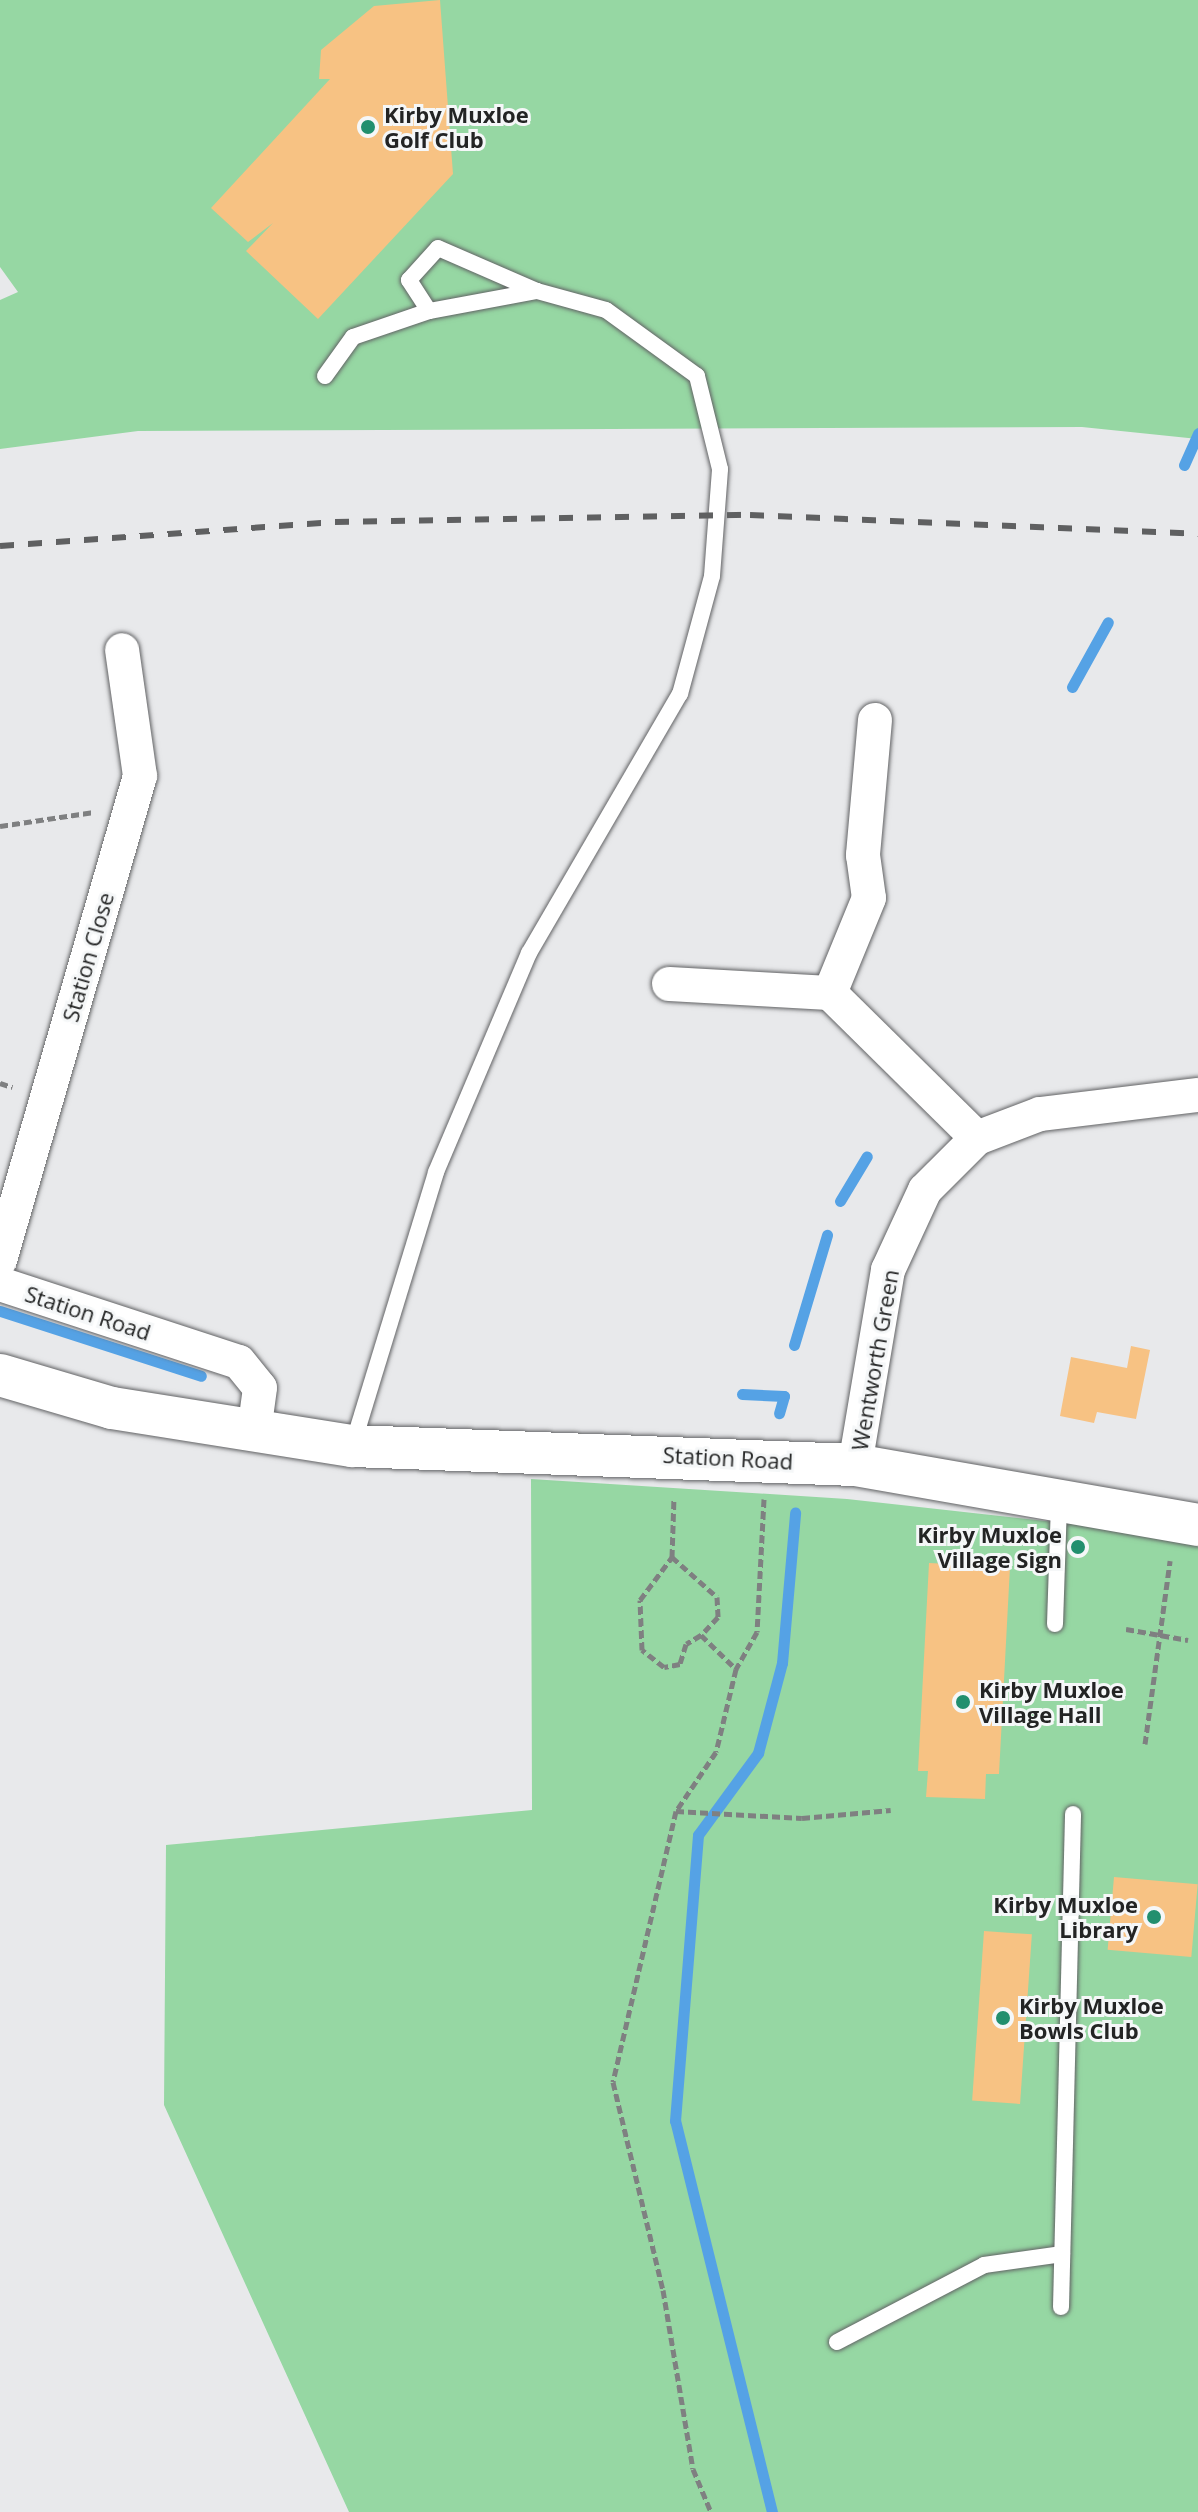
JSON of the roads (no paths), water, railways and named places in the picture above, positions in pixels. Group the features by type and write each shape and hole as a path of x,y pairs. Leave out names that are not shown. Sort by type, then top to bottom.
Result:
{"street":[{"name":"Station Close","path":"0,1260 140,776 122,650"},
{"path":"830,993 869,898 863,855 875,720"},
{"path":"669,984 830,993 977,1138"},
{"name":"Wentworth Green","path":"855,1465 888,1270 925,1190 977,1138 1040,1114 1198,1095"},
{"name":"Station Road","path":"0,1284 239,1362 260,1388 254,1432"},
{"name":"Station Road","path":"0,1375 112,1408 353,1446 675,1454 855,1465 1059,1497 1186,1523"}],"lane":[{"path":"353,1446 436,1172 529,953 680,694 712,576 720,469 697,376 606,310 537,291 438,248 409,280 429,311"},
{"path":"325,376 353,337 429,311 537,291"},
{"path":"1055,1624 1059,1497"},
{"path":"1061,2307 1073,1814"},
{"path":"837,2342 984,2265 1062,2254"}],"waterway":[{"path":"1184,465 1198,433"},
{"path":"1072,687 1108,622"},
{"path":"840,1201 867,1156"},
{"path":"794,1345 827,1235"},
{"path":"0,1311 201,1376"},
{"path":"742,1394 784,1396 779,1413"},
{"path":"772,2512 675,2121 698,1835 758,1753 782,1663 795,1513"}],"railway":[{"path":"0,546 335,522 750,515 1198,534"}],"place":[{"name":"Kirby Muxloe Golf Club","path":"368,127"},
{"name":"Kirby Muxloe Village Sign","path":"1078,1547"},
{"name":"Kirby Muxloe Village Hall","path":"963,1702"},
{"name":"Kirby Muxloe Library","path":"1154,1917"},
{"name":"Kirby Muxloe Bowls Club","path":"1003,2018"}]}
